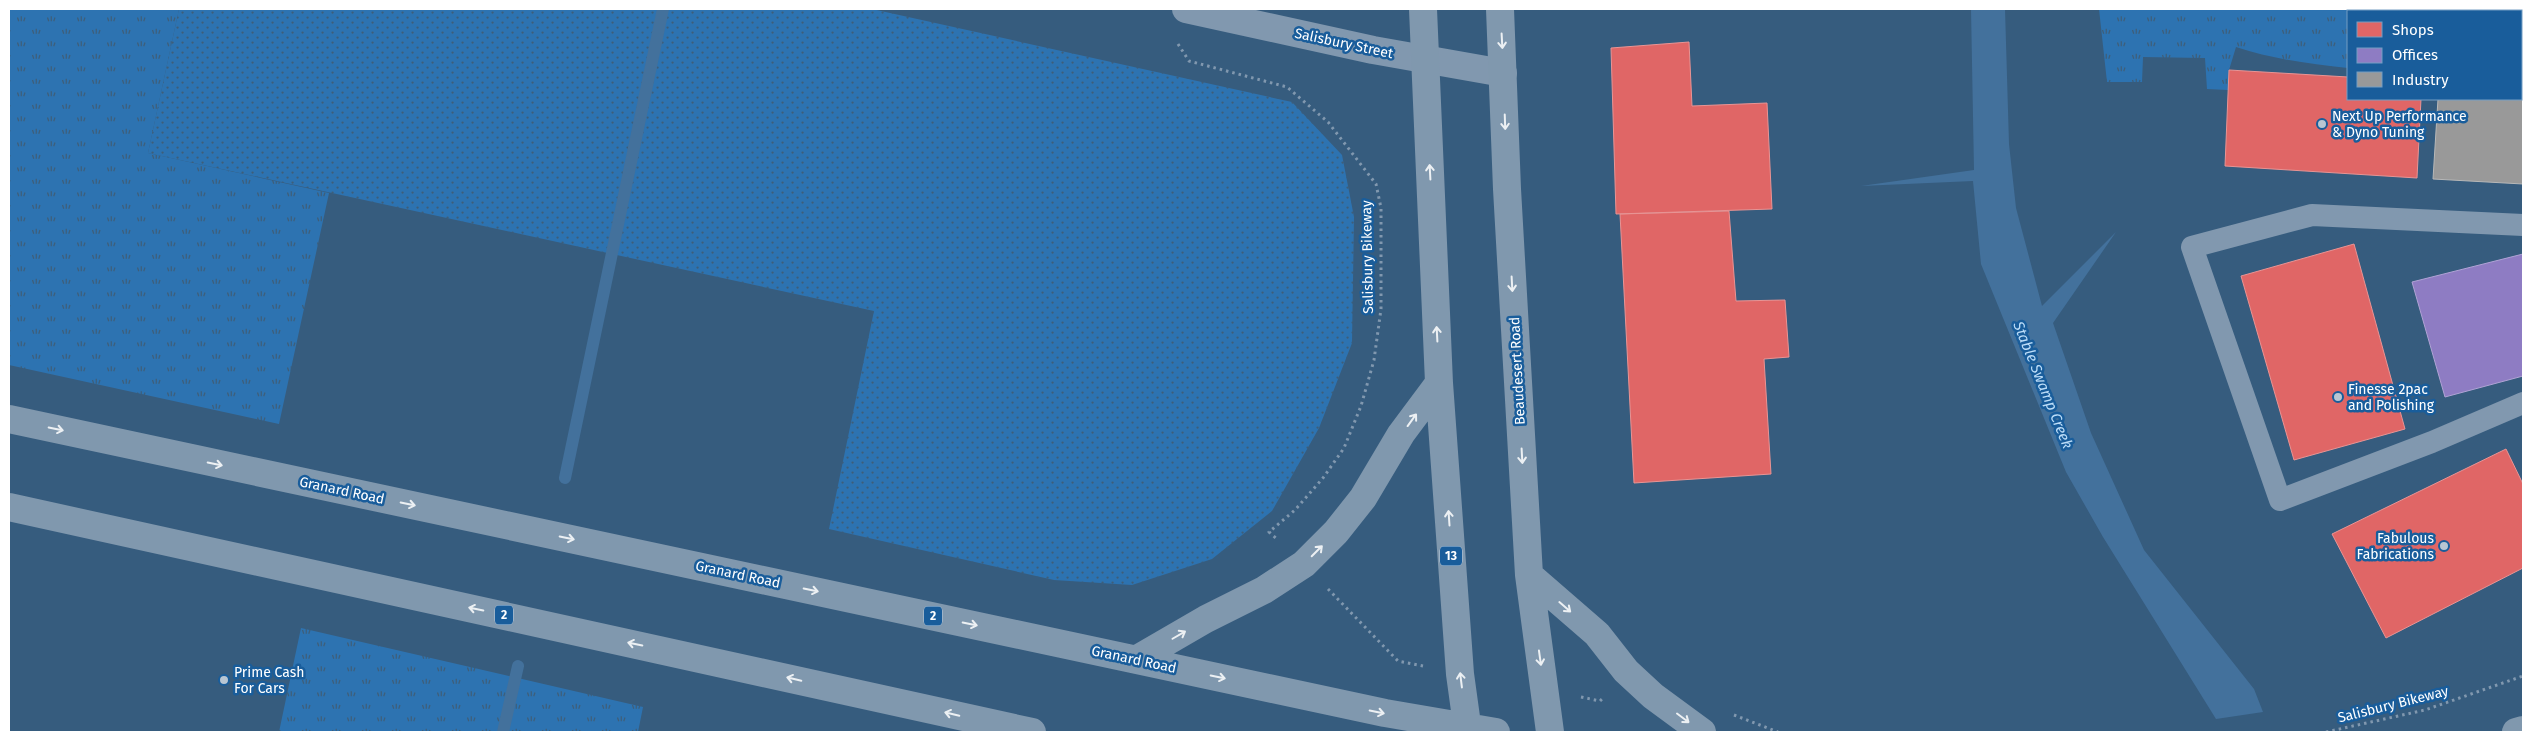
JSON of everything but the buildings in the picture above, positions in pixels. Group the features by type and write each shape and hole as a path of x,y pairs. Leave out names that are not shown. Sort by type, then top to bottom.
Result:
{"highway":[{"name":"13","path":"1423,9 1439,383 1460,674 1468,730"},
{"name":"Beaudesert Road","path":"1500,9 1507,188 1529,575 1550,732"},
{"path":"1137,660 1206,619 1264,590 1304,564 1336,532 1363,498 1401,434 1439,383"},
{"name":"Granard Road","path":"9,419 1468,730"},
{"name":"2","path":"9,507 1004,729 1032,732"},
{"path":"1529,575 1597,634 1626,670 1653,696 1702,732"},
{"name":"2","path":"1468,730 1496,732"},
{"path":"2516,732 2523,730"}],"street":[{"name":"Salisbury Street","path":"1186,9 1372,50 1503,73"}],"lane":[{"path":"2523,224 2312,216 2192,247 2280,500 2432,442 2523,403"}],"path":[{"name":"Salisbury Bikeway","path":"1178,37 1177,46 1189,61 1286,87 1294,93 1328,122 1376,184 1381,208 1381,309 1374,360 1361,406 1344,448 1323,478 1295,510 1269,532 1279,541"},
{"path":"1323,584 1398,661"},
{"name":"Salisbury Bikeway","path":"2326,732 2424,710 2523,676"}],"green space":[{"path":"9,9 179,9 148,153 329,193 279,424 9,365"},
{"path":"179,9 872,9 1292,102 1342,155 1354,217 1352,343 1319,428 1272,511 1212,559 1132,585 1054,580 829,529 874,311 148,153"},
{"path":"2099,9 2523,9 2522,16 2522,10 2347,10 2347,68 2291,61 2236,47 2229,70 2228,90 2207,89 2205,58 2143,57 2142,82 2107,82"},
{"path":"301,628 643,707 638,732 279,732"}],"water":[{"name":"Stable Swamp Creek","path":"1971,9 2005,9 2009,144 2016,208 2042,306 2116,232 2053,323 2091,433 2144,550 2254,689 2263,712 2216,719 2103,537 2066,472 1981,264 1973,181 1861,186 1974,170"}],"waterway":[{"path":"565,478 663,9"},
{"path":"503,732 518,666"}],"place":[{"name":"Next Up Performance & Dyno Tuning","path":"2322,124"},
{"name":"Finesse 2pac and Polishing","path":"2338,397"},
{"name":"Fabulous Fabrications","path":"2444,546"},
{"name":"Prime Cash For Cars","path":"224,680"}]}
